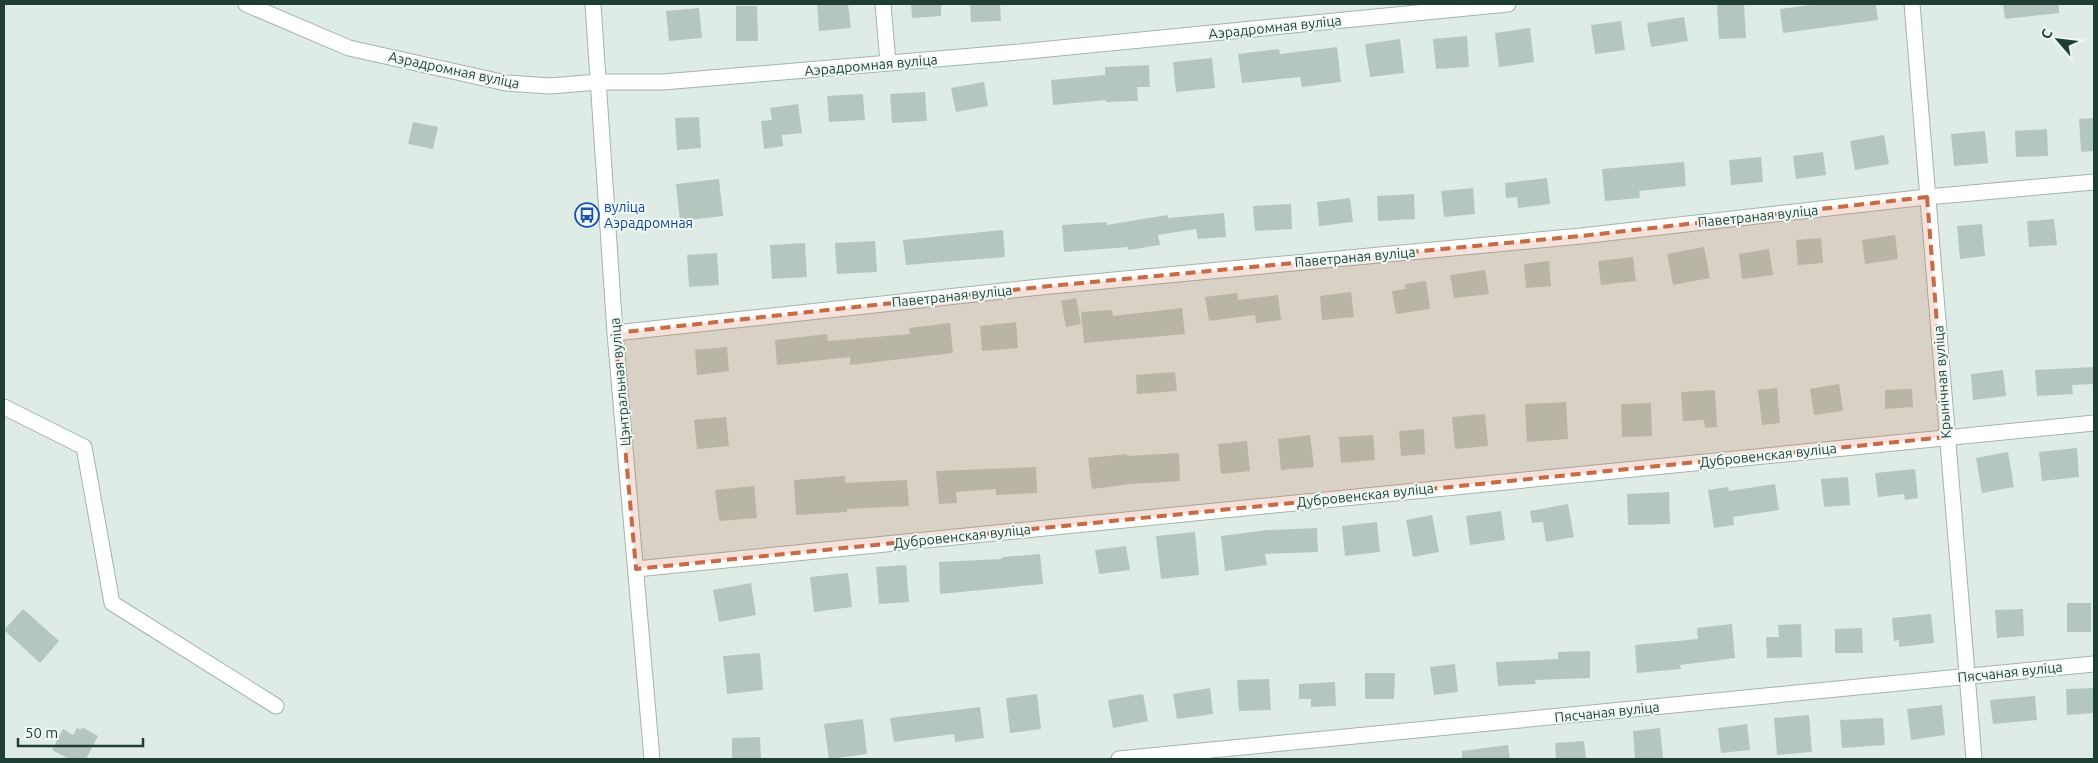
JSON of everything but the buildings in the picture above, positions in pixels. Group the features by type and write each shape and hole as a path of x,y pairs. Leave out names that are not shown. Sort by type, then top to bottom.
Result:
{"street":[{"name":"Аэрадромная вуліца","path":"246,4 349,48 506,83 550,86 598,82 663,82 888,63 1508,4"},
{"name":"Цэнтральная вуліца","path":"593,4 615,333 652,759"},
{"path":"883,4 888,63"},
{"name":"Крынічная вуліца","path":"1912,4 1946,437 1974,759"},
{"name":"Паветраная вуліца","path":"615,333 1040,287 1581,236 1927,197 2094,182"},
{"path":"4,406 84,447 112,603 276,706"},
{"name":"Дубровенская вуліца","path":"636,569 2094,423"},
{"name":"Пясчаная вуліца","path":"1119,759 2094,664"}],"highlighted area":[{"path":"1927,197 1946,437 636,569 615,333 1040,287 1581,236"}],"place":[{"name":"вуліца Аэрадромная","path":"587,215"}]}
